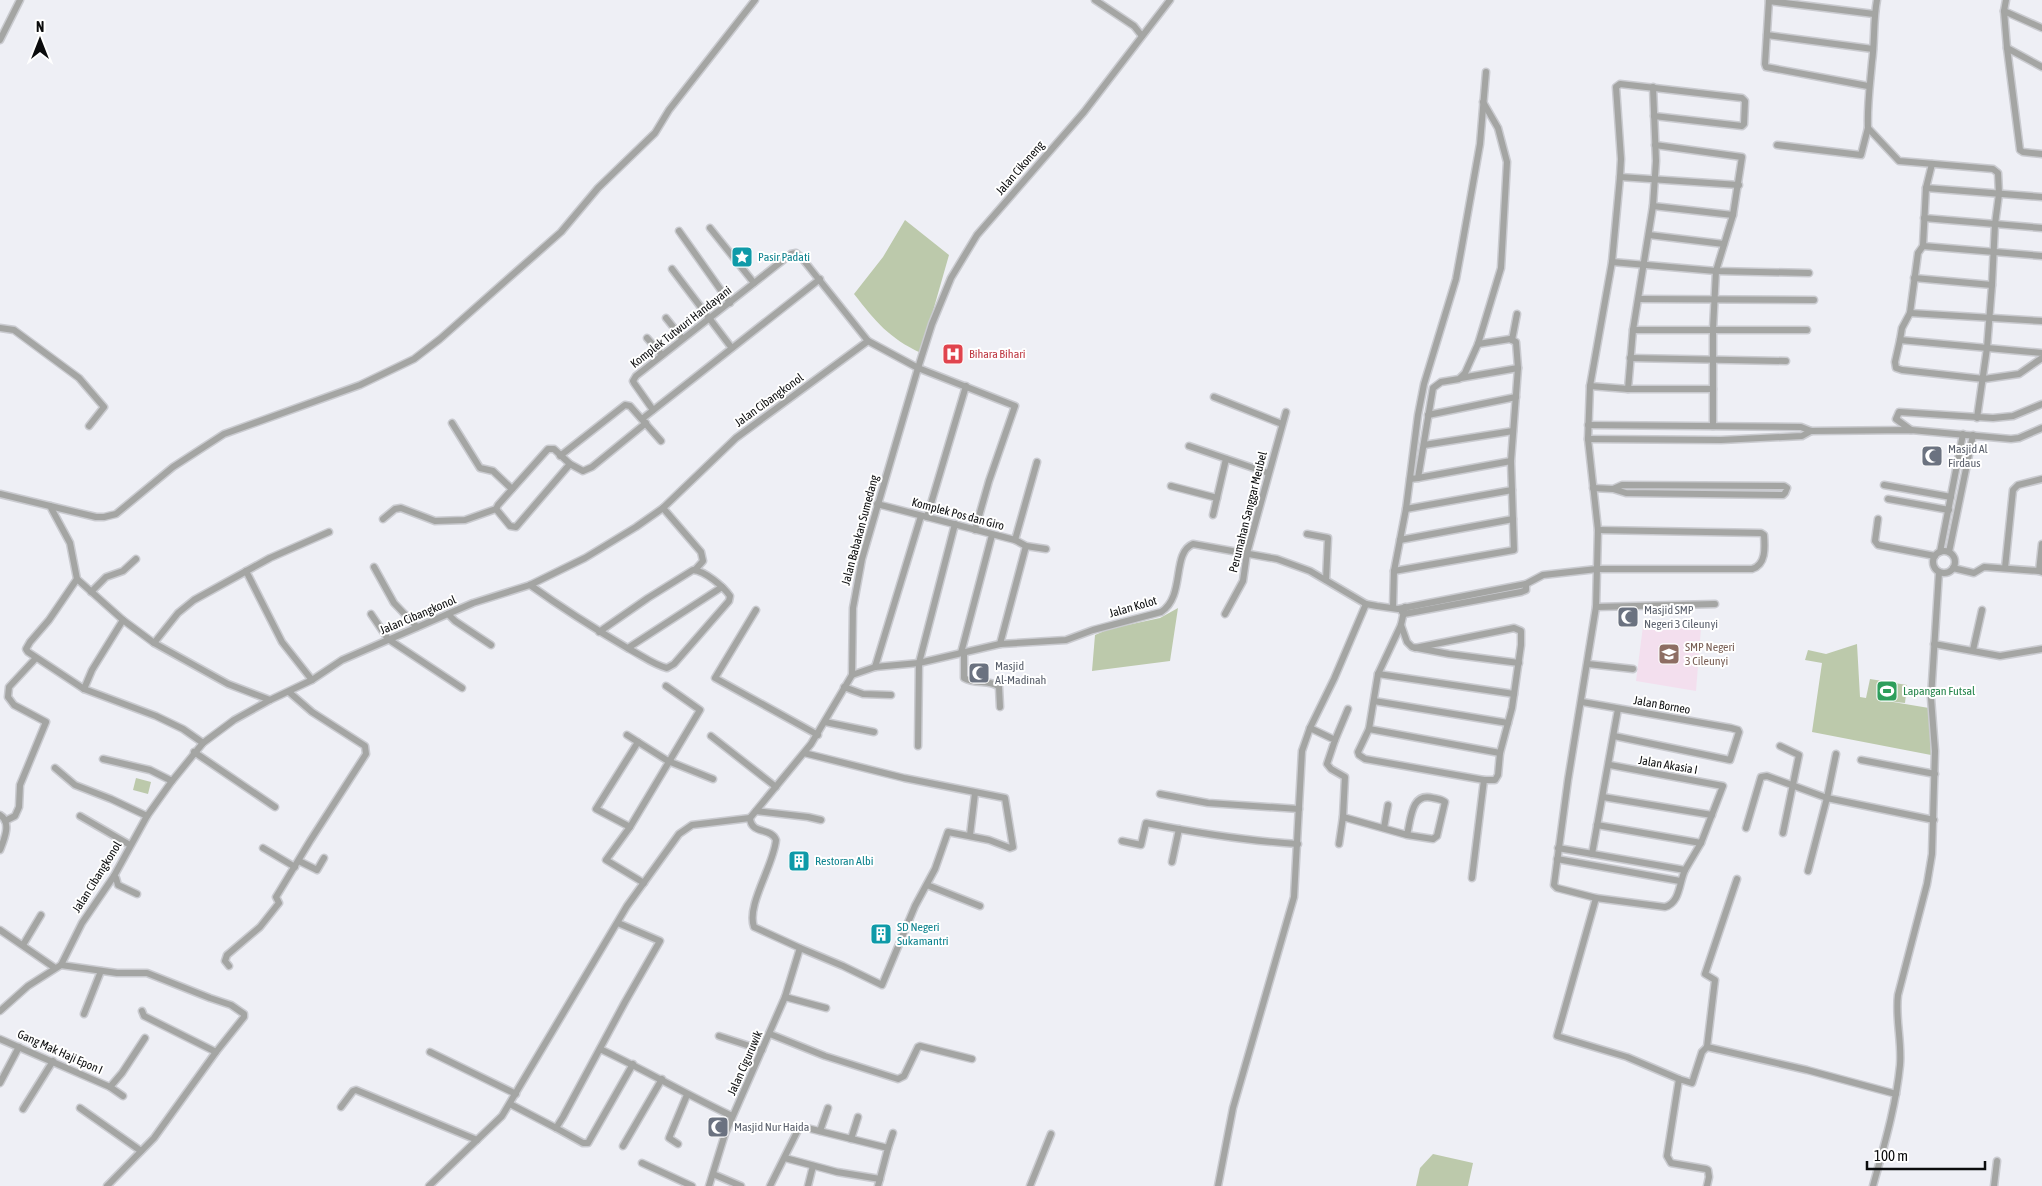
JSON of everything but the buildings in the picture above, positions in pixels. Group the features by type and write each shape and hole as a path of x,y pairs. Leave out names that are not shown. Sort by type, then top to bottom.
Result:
{"street":[{"path":"0,40 20,0"},
{"path":"0,494 96,517 116,514 173,467 224,434 360,384 414,359 440,339 561,232 598,188 656,133 669,110 755,0"},
{"path":"1095,0 1134,26 1142,36"},
{"name":"Jalan Cikoneng","path":"918,368 932,324 951,278 977,235 1084,112 1168,0"},
{"path":"1868,86 1769,68 1764,64 1769,0 1874,14"},
{"path":"1777,146 1862,155 1868,128 1868,86 1873,49 1874,14 1877,0"},
{"path":"2006,0 2004,11 2007,48 2020,150 2042,154"},
{"path":"2004,11 2042,28"},
{"path":"1767,35 1873,49"},
{"path":"2007,48 2042,67"},
{"path":"1404,614 1399,607 1394,571 1406,509 1422,392 1456,279 1474,189 1486,72"},
{"path":"1603,798 1712,815 1701,843 1680,881 1673,904 1665,907 1596,898 1555,887 1554,883 1596,607 1598,530 1588,425 1590,386 1612,262 1620,177 1616,87 1620,84 1653,87 1742,98 1746,101 1744,124 1742,126 1654,116"},
{"path":"1628,389 1633,330 1645,266 1653,206 1655,146 1653,87"},
{"path":"1459,378 1469,366 1478,344 1501,268 1508,173 1506,153 1498,128 1483,102"},
{"path":"1868,128 1899,161 1997,170 1999,194 1994,224 1987,348 1977,418"},
{"path":"1655,146 1742,156 1733,215 1716,271 1713,330 1713,426"},
{"path":"1932,164 1926,188 1923,246 1918,253 1910,313 1902,328 1895,362 1896,368 1984,379 2019,374 2042,358"},
{"path":"1620,177 1739,185"},
{"path":"1926,188 2042,197"},
{"path":"1653,206 1733,215"},
{"path":"1924,218 2042,228"},
{"path":"710,228 754,284"},
{"path":"679,231 730,303"},
{"path":"1649,235 1724,244"},
{"path":"1923,246 2042,256"},
{"name":"Komplek Tutwuri Handayani","path":"653,410 633,381 636,376 682,338 730,303 791,254 796,254 820,279"},
{"path":"1612,262 1716,271 1809,273"},
{"path":"672,269 731,348"},
{"path":"1914,278 1992,284"},
{"path":"383,519 401,508 435,522 472,518 496,509 545,451 554,449 580,471 589,469 644,421 653,410 820,279 868,341 918,368 1015,406 989,481 976,530"},
{"path":"1638,299 1714,301 1814,300"},
{"path":"1910,313 2042,321"},
{"path":"1512,340 1518,314"},
{"path":"666,318 682,338"},
{"path":"0,328 14,330 78,378 104,407 89,426"},
{"path":"1633,330 1808,330"},
{"path":"647,338 662,355"},
{"path":"1478,344 1512,340"},
{"path":"1394,571 1514,550 1511,461 1518,346 1512,340"},
{"path":"1900,340 2042,352"},
{"name":"Jalan Cibangkonol","path":"0,1011 28,986 58,966 82,924 114,876 147,816 194,752 203,743 234,720 312,680 342,660 474,603 530,585 585,558 636,528 663,508 736,438 868,341"},
{"path":"1630,358 1786,360"},
{"name":"Jalan Babakan Sumedang","path":"852,675 853,608 856,586 877,504 918,368"},
{"path":"1418,478 1433,388 1441,382 1518,368"},
{"path":"875,667 966,386"},
{"path":"1590,386 1628,389 1713,389"},
{"path":"1214,397 1282,424"},
{"path":"1428,416 1516,397"},
{"path":"1911,430 1896,419 1899,412 1977,418 2013,416 2042,404"},
{"path":"560,456 623,406 630,406 661,441"},
{"name":"Perumahan Sanggar Meubel","path":"1225,614 1243,581 1247,553 1286,412"},
{"path":"452,423 480,468 493,471 512,489"},
{"path":"1588,425 1801,427 1811,431 1911,430 2011,439 2019,438 2042,428"},
{"path":"1424,445 1513,431"},
{"path":"1588,439 1721,440 1802,436 1811,431"},
{"path":"1964,434 1952,497 1934,567 1940,572 1947,572 1953,568 1954,560 1949,552 1973,435"},
{"path":"1189,446 1268,473"},
{"path":"1213,515 1226,460"},
{"path":"1410,479 1511,461"},
{"path":"1014,540 1037,462"},
{"path":"496,509 510,526 516,527 570,464"},
{"path":"2005,568 2014,488 2018,485 2042,479"},
{"path":"1594,488 1613,489 1626,493 1783,495 1787,488 1784,486 1622,485 1613,489"},
{"path":"1884,485 1952,497"},
{"path":"1170,486 1217,498"},
{"path":"1406,509 1512,490"},
{"path":"1888,498 1949,510"},
{"name":"Komplek Pos dan Giro","path":"877,504 1014,540 1026,546"},
{"path":"50,506 70,543 77,579 91,592 123,620 154,643 228,684 270,700"},
{"path":"600,632 648,598 690,571 695,570 702,561 701,552 663,508"},
{"path":"1400,540 1513,519"},
{"path":"1878,519 1875,541 1878,545 1937,554 1949,552"},
{"path":"918,746 919,663 955,524"},
{"path":"1218,1186 1233,1108 1294,897 1302,751 1310,728 1334,679 1366,604 1399,607 1526,584 1543,575 1597,569 1752,569 1758,568 1763,562 1765,540 1764,535 1761,533 1598,530"},
{"path":"154,643 178,613 194,600 246,571 329,532"},
{"path":"1307,534 1328,538 1326,580"},
{"path":"992,535 962,653 964,678 973,682 995,684 999,687 1000,707"},
{"name":"Jalan Kolot","path":"852,675 875,667 919,663 1000,644 1066,640 1093,630 1161,612 1168,608 1174,599 1182,554 1188,546 1193,544 1247,553 1293,564 1326,580 1366,604"},
{"path":"1953,568 1974,574 1984,567 2040,571 2042,544"},
{"path":"1000,644 1026,546 1046,548"},
{"path":"91,592 106,577 122,572 136,559"},
{"path":"374,567 394,603 417,627"},
{"path":"530,585 600,632 664,668 672,666 730,599 729,594 722,587 695,570"},
{"path":"246,571 282,642 312,680"},
{"path":"1873,1186 1896,1094 1900,1063 1896,1010 1898,995 1927,884 1932,854 1936,751 1931,698 1940,572"},
{"path":"77,579 27,646 28,652 84,689 156,716 182,729 203,743"},
{"path":"1404,614 1521,592 1526,590 1526,584"},
{"path":"628,648 722,587"},
{"path":"1596,607 1715,604"},
{"path":"756,610 715,678 818,734"},
{"path":"1973,650 1982,610"},
{"path":"371,614 388,639 462,688"},
{"path":"448,614 454,621 491,645"},
{"path":"1404,614 1401,625 1378,674 1369,729 1358,752 1361,757 1484,780 1497,778 1500,753 1514,694 1522,632 1517,628 1415,648"},
{"path":"84,689 92,670 123,620"},
{"path":"1401,625 1409,645 1415,648 1519,663"},
{"path":"1934,644 2000,656 2042,649"},
{"path":"6,821 15,816 19,807 20,786 46,722 14,705 8,696 9,687 36,658"},
{"path":"1588,664 1633,669"},
{"path":"1378,674 1514,694"},
{"path":"804,754 975,793 1005,798 1013,847 1010,848 990,840 948,832 935,869 911,913 882,985 844,966 756,929 753,924 753,912 776,840 771,833 754,828 750,824 750,818 804,754 818,734 852,675"},
{"path":"644,883 606,860 630,827 700,710 666,686"},
{"path":"844,687 863,694 891,695"},
{"path":"229,966 226,961 227,955 265,921 279,903 276,898 367,750 365,746 312,712 289,692"},
{"path":"1374,701 1508,723"},
{"name":"Jalan Borneo","path":"1582,702 1738,730 1739,734 1730,760 1614,736"},
{"path":"1339,844 1346,777 1331,769 1327,764 1348,709"},
{"path":"1592,854 1610,765 1618,709"},
{"path":"825,722 874,732"},
{"path":"1310,728 1335,740"},
{"path":"1369,729 1500,753"},
{"path":"627,735 668,761 713,779"},
{"path":"711,736 776,787"},
{"path":"630,827 596,809 638,742"},
{"path":"1780,746 1799,755 1783,833"},
{"path":"194,752 275,807"},
{"path":"1808,871 1836,754"},
{"path":"104,759 150,770 172,781"},
{"path":"1860,760 1935,774"},
{"name":"Jalan Akasia I","path":"1610,765 1724,786 1712,815"},
{"path":"55,768 75,785 147,816"},
{"path":"1746,828 1761,777 1764,776 1827,798 1934,820"},
{"path":"1472,878 1484,780"},
{"path":"970,836 975,793"},
{"path":"1160,794 1208,803 1299,809"},
{"path":"1343,817 1407,835 1433,839 1437,836 1445,802 1428,796 1421,797 1416,801 1407,835"},
{"path":"1384,828 1388,805"},
{"path":"756,810 821,820"},
{"path":"0,816 6,821"},
{"path":"80,816 130,845"},
{"path":"429,1186 492,1127 510,1104 541,1048 618,923 644,883 684,829 692,825 750,818"},
{"path":"0,850 6,821"},
{"path":"1122,841 1142,845 1146,823 1251,841 1298,844"},
{"path":"1597,825 1701,843"},
{"path":"1172,862 1179,830"},
{"path":"263,848 297,864 317,870 324,858"},
{"path":"1558,848 1685,870"},
{"path":"1557,860 1680,881"},
{"path":"114,876 118,885 137,894"},
{"path":"1596,898 1557,1036 1626,1057 1692,1083 1702,1052 1707,1047 1715,980 1705,974 1737,879"},
{"path":"927,885 980,906"},
{"path":"23,945 41,915"},
{"path":"556,1128 660,941 618,923"},
{"path":"0,930 58,966 101,971 147,973 236,1008 244,1014 244,1017 216,1052 154,1138 107,1186"},
{"name":"Jalan Ciguruwik","path":"709,1186 725,1134 785,997 800,948"},
{"path":"84,1014 101,971"},
{"path":"785,997 826,1008"},
{"path":"142,1011 144,1016 216,1052"},
{"path":"770,1034 826,1056 898,1079 904,1076 920,1046 972,1059"},
{"path":"719,1036 762,1050"},
{"name":"Gang Mak Haji Epon I","path":"0,1038 110,1087 146,1038"},
{"path":"0,1083 19,1047"},
{"path":"1707,1047 1807,1070 1896,1094"},
{"path":"600,1049 662,1079 687,1095 732,1116"},
{"path":"430,1052 516,1094"},
{"path":"23,1109 53,1061"},
{"path":"510,1104 583,1143 590,1142 633,1064"},
{"path":"623,1146 662,1079"},
{"path":"1679,1079 1667,1156 1671,1163 1706,1168 1709,1177 1707,1186"},
{"path":"110,1087 123,1096"},
{"path":"342,1107 356,1090 477,1140"},
{"path":"678,1144 669,1138 687,1095"},
{"path":"80,1108 141,1151"},
{"path":"820,1131 828,1108"},
{"path":"851,1139 858,1117"},
{"path":"770,1186 800,1128 820,1131 888,1148"},
{"path":"785,1158 879,1182 892,1133"},
{"path":"1030,1186 1051,1134"},
{"path":"1994,1186 1997,1162"},
{"path":"642,1163 692,1186"},
{"path":"808,1186 814,1166"},
{"path":"713,1174 741,1186"}],"shaded area":[{"name":"SMP Negeri 3 Cileunyi","path":"1643,626 1701,628 1696,691 1636,681"}],"green space":[{"path":"905,220 949,255 921,353 900,341 884,328 854,294 883,257"},
{"path":"1178,608 1170,661 1092,671 1095,635 1109,629 1160,618"},
{"path":"1857,644 1860,697 1866,698 1870,679 1907,685 1905,703 1887,701 1929,708 1931,755 1812,732 1822,663 1805,660 1808,650 1826,654"},
{"path":"136,778 151,782 148,794 133,790"},
{"path":"1433,1154 1473,1163 1468,1186 1416,1186 1420,1168"}],"place":[{"name":"Pasir Padati","path":"742,257"},
{"name":"Bihara Bihari","path":"953,354"},
{"name":"Masjid Al Firdaus","path":"1932,456"},
{"name":"Masjid SMP Negeri 3 Cileunyi","path":"1628,617"},
{"name":"SMP Negeri 3 Cileunyi","path":"1669,654"},
{"name":"Masjid Al-Madinah","path":"979,673"},
{"name":"Lapangan Futsal","path":"1887,691"},
{"name":"Restoran Albi","path":"799,861"},
{"name":"SD Negeri Sukamantri","path":"881,934"},
{"name":"Masjid Nur Haida","path":"718,1127"}]}
